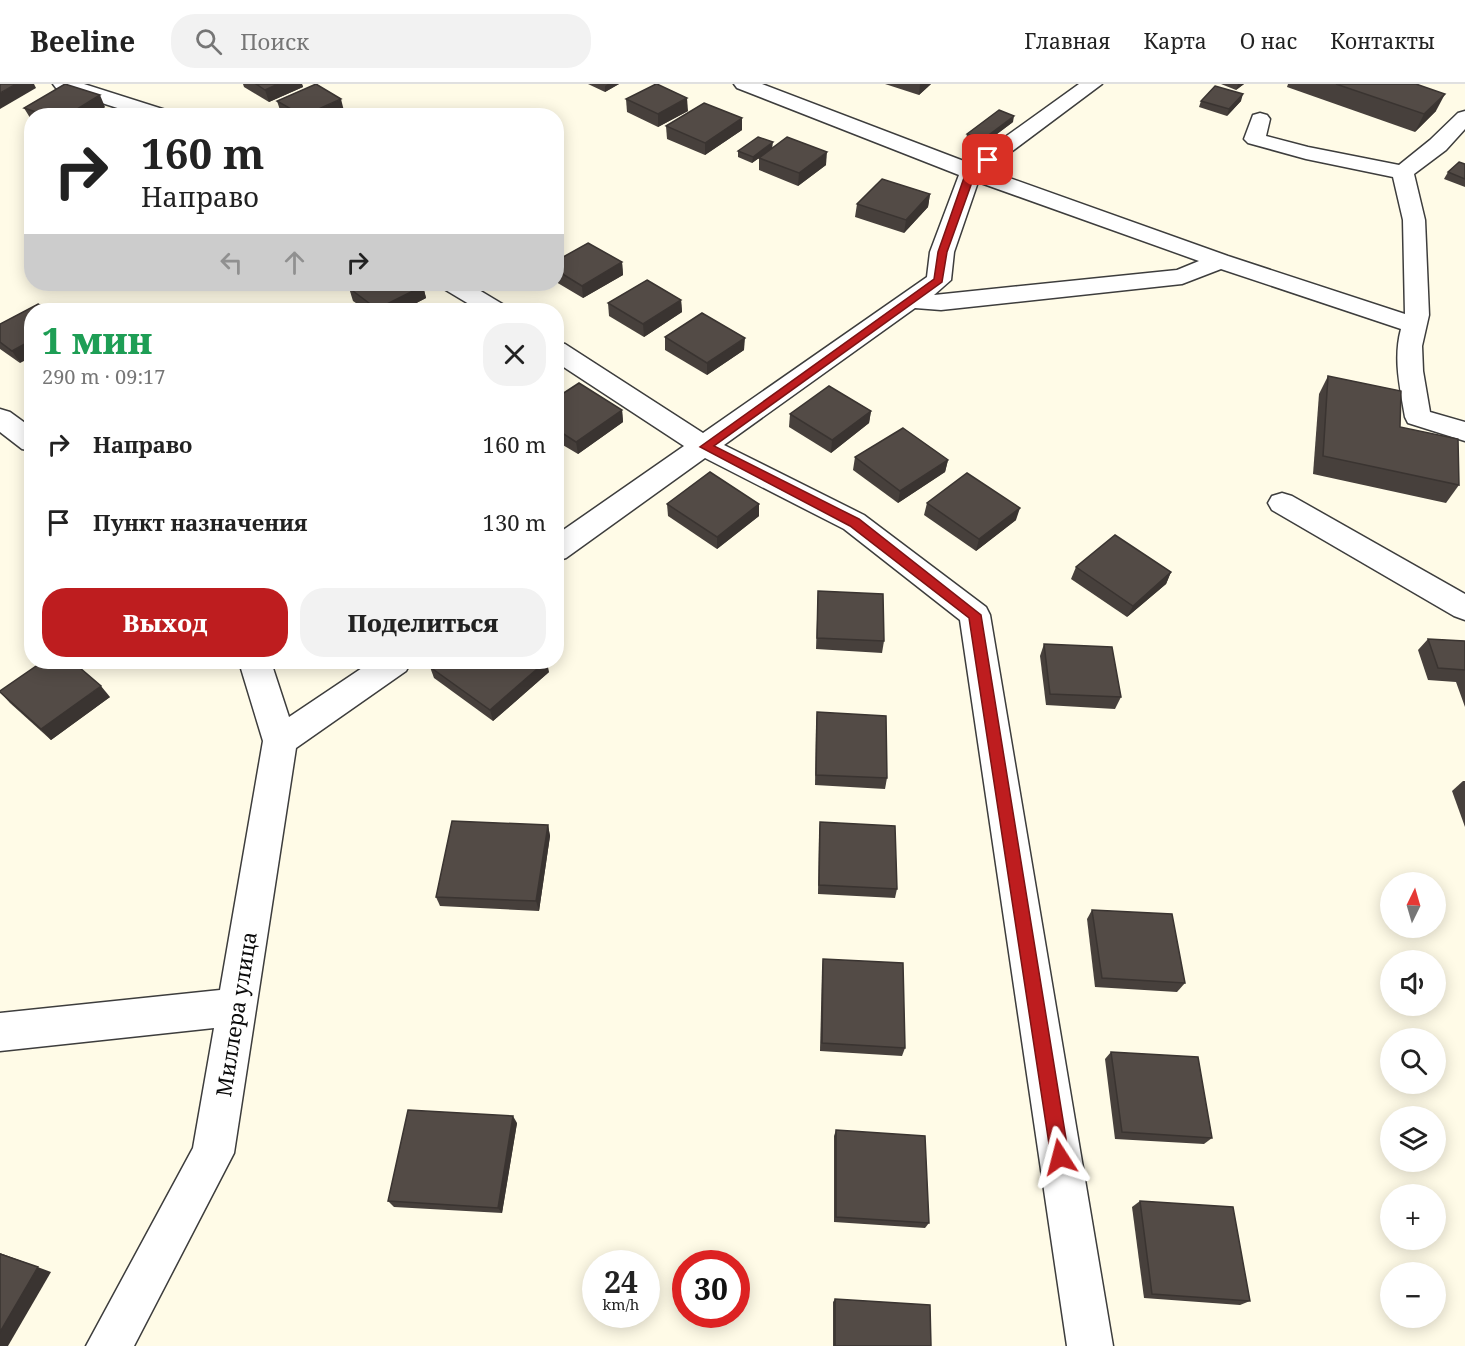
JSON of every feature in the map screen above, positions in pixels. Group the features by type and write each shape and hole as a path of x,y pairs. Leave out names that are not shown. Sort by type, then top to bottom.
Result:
{"street":[{"path":"63,84 140,108"},
{"path":"744,84 971,172 1220,261 1413,325"},
{"path":"564,545 706,447 908,300 939,280 942,252 971,172 1092,84"},
{"path":"1260,119 1255,140 1306,153 1403,172 1447,148 1465,117"},
{"path":"1403,172 1414,220 1417,315 1408,346 1418,417 1465,432"},
{"path":"908,300 940,303 1182,277 1220,261"},
{"path":"464,291 484,303"},
{"path":"564,355 706,447 854,522 975,615 1090,1346"},
{"path":"0,418 24,436"},
{"path":"1282,503 1465,608"},
{"name":"Миллера улица","path":"109,1346 213,1153 280,741 257,669"},
{"path":"280,741 385,669"},
{"path":"0,1032 237,1007"}],"building":[{"path":"0,84 16,84 0,93"},
{"path":"65,84 100,95 79,108 24,108"},
{"path":"256,84 278,84 265,90"},
{"path":"316,84 341,99 321,108 289,108 277,101"},
{"path":"656,84 687,98 658,114 626,99"},
{"path":"1336,84 1416,84 1445,94 1424,114"},
{"path":"1215,86 1243,94 1229,109 1201,101"},
{"path":"704,103 742,118 705,143 666,126"},
{"path":"999,110 1014,116 982,140 967,134"},
{"path":"758,137 773,142 753,157 738,151"},
{"path":"787,137 827,152 799,173 759,158"},
{"path":"1459,162 1465,164 1465,179 1448,172"},
{"path":"882,179 930,194 906,220 857,204"},
{"path":"588,243 622,262 582,286 564,275 564,256"},
{"path":"647,280 681,300 643,324 608,303"},
{"path":"353,291 413,291 389,303 369,303"},
{"path":"24,311 24,344 12,351 0,342 0,324"},
{"path":"702,313 745,338 707,363 665,337"},
{"path":"1328,376 1401,391 1400,427 1458,439 1459,485 1323,456"},
{"path":"579,383 622,410 576,442 564,434 564,393"},
{"path":"829,386 871,411 832,440 790,414"},
{"path":"903,428 948,460 900,491 855,457"},
{"path":"710,472 759,504 717,537 667,504"},
{"path":"967,473 1020,508 979,539 927,503"},
{"path":"1115,535 1171,572 1133,606 1076,567"},
{"path":"818,591 883,594 884,641 817,638"},
{"path":"1428,639 1465,641 1465,670 1438,668"},
{"path":"1044,644 1112,647 1121,697 1050,694"},
{"path":"32,669 81,669 101,686 41,729 0,691"},
{"path":"433,669 537,669 490,710"},
{"path":"817,712 886,716 887,778 816,775"},
{"path":"452,821 548,825 536,901 436,897"},
{"path":"820,822 895,826 897,889 819,885"},
{"path":"1092,910 1172,914 1185,983 1102,978"},
{"path":"823,959 903,963 905,1048 822,1043"},
{"path":"1111,1052 1198,1057 1212,1138 1122,1132"},
{"path":"408,1110 513,1116 498,1208 388,1201"},
{"path":"836,1130 925,1136 929,1223 836,1217"},
{"path":"1140,1201 1233,1207 1250,1301 1152,1294"},
{"path":"0,1254 38,1267 0,1332"},
{"path":"835,1299 930,1305 931,1346 835,1346"}],"route":[{"path":"988,160 971,172 942,252 939,280 908,300 706,447 854,522 975,615 1060,1157"}]}
